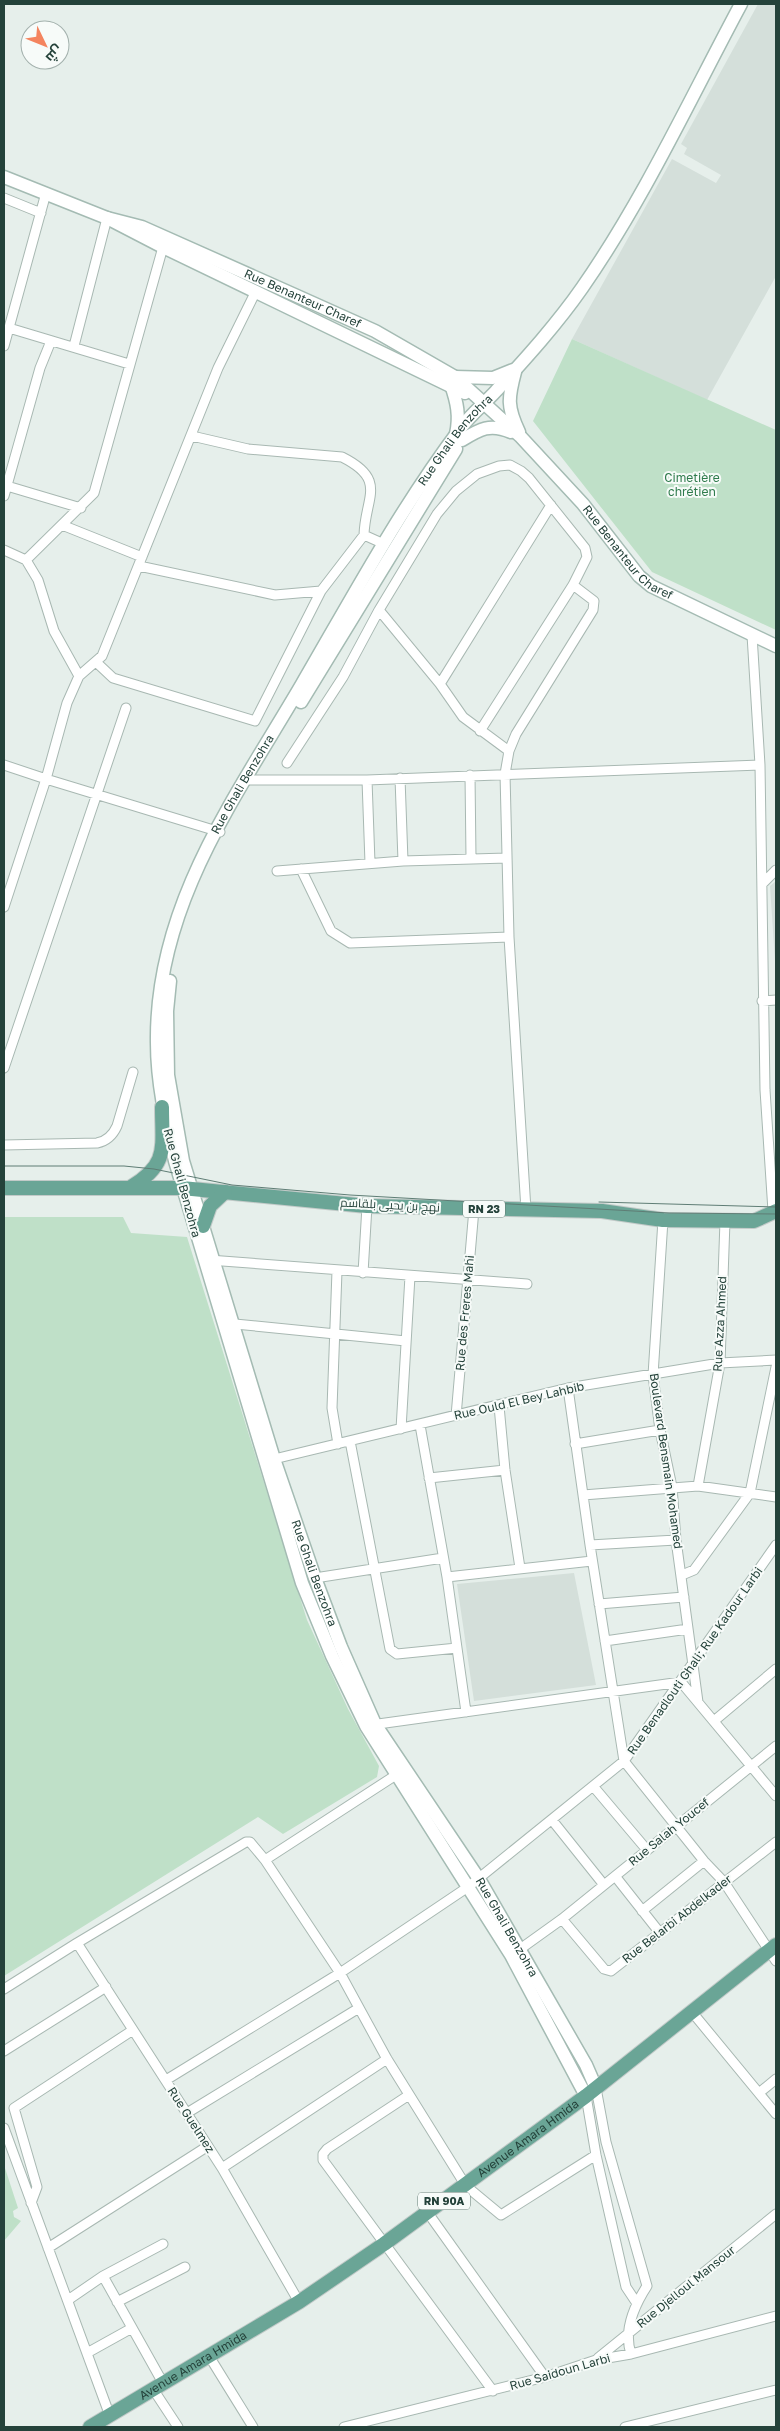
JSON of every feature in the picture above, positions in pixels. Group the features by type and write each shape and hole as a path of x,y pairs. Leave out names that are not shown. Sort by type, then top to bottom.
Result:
{"main road":[{"name":"Rue Ghali Benzohra","path":"591,2092 479,1878 371,1725 270,1460 162,1107 157,1044 162,977 182,906 217,832 384,544 484,404 516,370 580,290 628,217 741,4"},
{"name":"Rue Benanteur Charef","path":"4,177 107,218 256,291 453,381"},
{"name":"Rue Benanteur Charef","path":"107,218 142,227 374,331 453,381 484,404 520,436 583,504 639,576 651,586 776,646"},
{"path":"516,370 493,378 453,381 459,420 459,438 479,430 499,426 520,436"},
{"path":"516,370 510,388 509,410 520,436"},
{"name":"Rue Ghali Benzohra","path":"247,781 459,438"},
{"name":"Rue Ghali Benzohra","path":"217,832 178,941 167,1010 170,1098 187,1189 203,1226 208,1260 235,1324 302,1583 332,1656 371,1725 396,1775 468,1887 516,1951"},
{"path":"130,1187 148,1176 158,1164 162,1148 162,1107"},
{"name":"نهج بن يحيى بلقاسم","path":"4,1188 130,1187 187,1189 367,1206 602,1211 663,1220 754,1221 775,1212"},
{"path":"203,1226 210,1206 225,1192"},
{"name":"Avenue Amara Hmida","path":"90,2427 299,2302 384,2244 466,2186 591,2092 692,2012 774,1952"}],"street":[{"path":"4,346 46,193"},
{"path":"4,198 40,213"},
{"path":"74,346 107,218"},
{"path":"26,560 81,508 94,493 163,247"},
{"path":"4,903 46,778 67,703 79,676 102,656 218,368 256,291"},
{"path":"9,328 130,364"},
{"path":"4,496 40,368 51,341"},
{"path":"96,662 113,678 255,721 321,591 364,535 372,496 371,485 365,471 355,463 342,457 248,449 192,436"},
{"path":"287,763 343,677 378,610 436,514 456,491 478,474 499,466 510,466 529,478 587,552 585,564 573,585 480,731"},
{"path":"7,486 81,508"},
{"path":"440,684 551,505"},
{"path":"62,525 140,562 275,595 321,591"},
{"path":"364,535 384,544"},
{"path":"4,550 26,560 38,580 54,632 79,676"},
{"path":"526,1210 509,937 505,774 509,751 545,686 593,610 594,601 573,585"},
{"path":"378,610 440,684 463,717 509,751"},
{"path":"752,635 760,765 762,1001 765,1090 775,1212"},
{"path":"4,1068 126,708"},
{"path":"4,765 217,832"},
{"path":"247,781 367,780 760,765"},
{"path":"470,775 471,858"},
{"path":"400,778 403,861"},
{"path":"367,780 370,863"},
{"path":"277,871 403,861 507,858"},
{"path":"301,869 330,932 350,943 509,937"},
{"path":"762,883 776,870"},
{"path":"762,1001 776,1000"},
{"path":"4,1145 97,1143 106,1140 118,1126 132,1072"},
{"path":"765,1090 776,1089"},
{"path":"363,1273 367,1206"},
{"name":"Rue des Freres Mahi","path":"456,1416 474,1209"},
{"name":"Boulevard Bensmain Mohamed","path":"663,1220 653,1375 660,1430 672,1487 676,1540 698,1702"},
{"name":"Rue Azza Ahmed","path":"698,1486 720,1363 725,1221"},
{"path":"208,1260 526,1284"},
{"path":"337,1270 332,1408 338,1444"},
{"path":"401,1429 410,1276"},
{"path":"235,1324 406,1341"},
{"name":"Rue Ould El Bey Lahbib","path":"270,1460 500,1406 568,1388 720,1363 776,1360"},
{"path":"682,1575 694,1570 750,1493 776,1367"},
{"path":"568,1388 592,1561 624,1761 704,1861 724,1882 774,1952"},
{"path":"500,1406 505,1470 520,1568"},
{"path":"420,1425 447,1577 466,1712"},
{"path":"575,1444 660,1430"},
{"path":"350,1441 390,1650 392,1652 457,1648"},
{"path":"429,1478 505,1470"},
{"path":"583,1495 698,1486 776,1497"},
{"path":"590,1545 676,1540"},
{"name":"Rue Benadlouti Ghali; Rue Kadour Larbi","path":"166,2080 340,1973 468,1887 624,1761 776,1545"},
{"path":"315,1578 443,1558"},
{"path":"447,1577 592,1561"},
{"path":"599,1604 684,1597"},
{"path":"605,1641 688,1629"},
{"path":"714,1721 776,1669"},
{"path":"371,1725 681,1682 776,1796"},
{"name":"Rue Salah Youcef","path":"516,1951 562,1920 776,1746"},
{"path":"265,1860 396,1775"},
{"path":"593,1786 647,1850"},
{"path":"552,1820 604,1885"},
{"path":"4,1989 77,1942 246,1842 253,1844 265,1860 340,1973 387,2059 466,2186 501,2215 596,2155"},
{"name":"Rue Belarbi Abdelkader","path":"562,1920 607,1971 611,1971 776,1842"},
{"path":"642,1911 704,1861"},
{"path":"615,1876 660,1933"},
{"name":"Rue Guelmez","path":"77,1942 222,2168 299,2302"},
{"path":"4,2051 106,1987"},
{"path":"187,2113 359,2008"},
{"path":"692,2012 776,2114"},
{"path":"30,2202 37,2187 14,2108 133,2030"},
{"path":"222,2168 387,2059"},
{"path":"759,2093 776,2079"},
{"name":"Rue Ghali Benzohra","path":"591,2092 596,2155 626,2287 636,2302"},
{"name":"Rue Ghali Benzohra","path":"591,2092 647,2286 636,2302 627,2334"},
{"path":"409,2094 327,2149 323,2154 323,2160 493,2391"},
{"path":"4,2128 110,2416"},
{"path":"48,2248 208,2146"},
{"path":"428,2213 546,2377"},
{"name":"Rue Djelloul Mansour","path":"596,2360 776,2214"},
{"path":"68,2300 103,2276 163,2244"},
{"path":"118,2302 185,2267"},
{"path":"103,2276 132,2328 178,2427"},
{"name":"Rue Saidoun Larbi","path":"344,2427 493,2391 546,2377 596,2360 631,2354 776,2316"},
{"path":"87,2353 132,2328"},
{"path":"627,2334 627,2344 631,2354"},
{"path":"208,2356 253,2427"},
{"path":"625,2427 776,2390"}],"shaded area":[{"path":"758,4 776,4 776,276 707,400 572,339 672,159 716,183 721,175 684,154 687,148 681,144"},
{"path":"776,881 776,976 770,886"},
{"path":"574,1573 596,1685 474,1701 457,1584"}],"green space":[{"name":"Cimetière chrétien","path":"572,339 776,430 776,630 652,572 533,421"},
{"path":"4,1217 123,1217 131,1233 187,1237 307,1620 348,1709 379,1766 377,1777 283,1834 258,1817 4,1976"},
{"path":"4,2165 18,2208 13,2211 14,2217 21,2221 4,2241"}],"tram line":[{"path":"4,1166 124,1166 154,1169 232,1185 350,1195 669,1213 776,1214"},
{"path":"599,1202 776,1207"}]}
